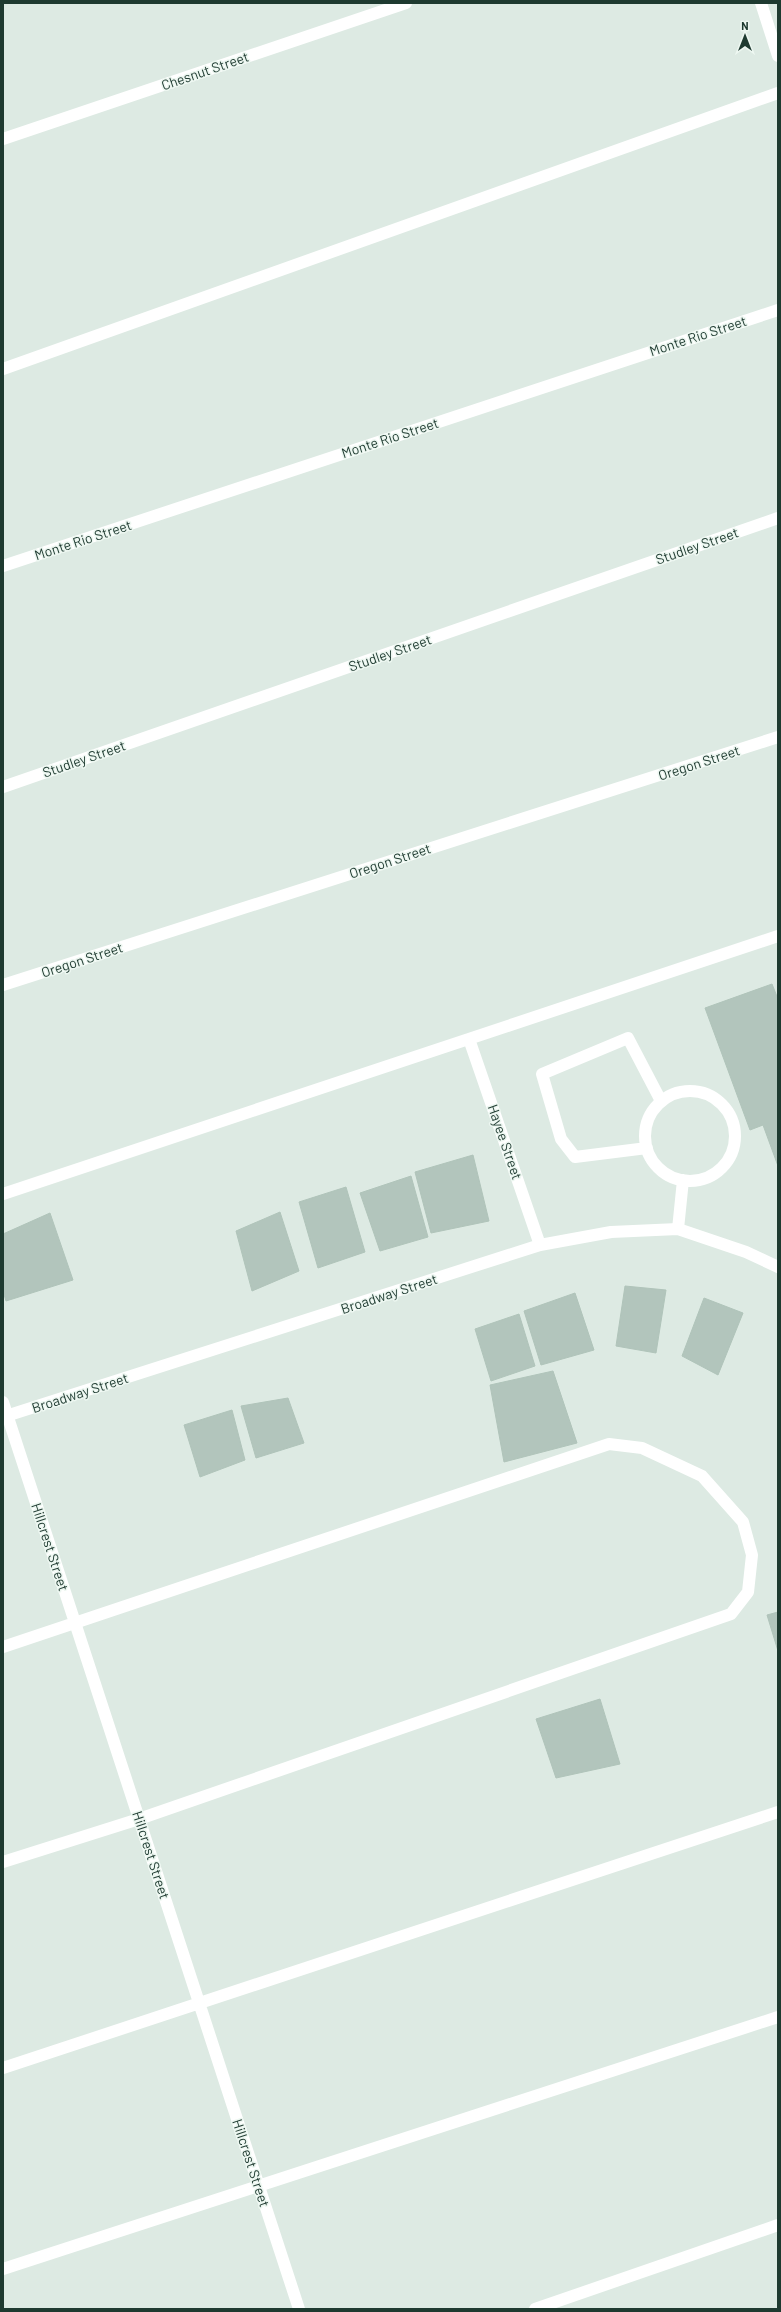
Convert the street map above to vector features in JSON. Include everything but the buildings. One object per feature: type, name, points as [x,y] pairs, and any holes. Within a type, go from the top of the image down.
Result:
[{"type":"street","name":"Chesnut Street","points":[[3,139],[406,3]]},
{"type":"street","points":[[761,3],[778,56]]},
{"type":"street","points":[[3,369],[778,93]]},
{"type":"street","name":"Monte Rio Street","points":[[3,566],[778,310]]},
{"type":"street","name":"Studley Street","points":[[3,787],[778,518]]},
{"type":"street","name":"Oregon Street","points":[[3,985],[778,737]]},
{"type":"street","points":[[3,1194],[778,936]]},
{"type":"street","points":[[647,1148],[575,1157],[561,1139],[542,1074],[628,1038],[661,1101]]},
{"type":"street","name":"Hayee Street","points":[[469,1039],[540,1246]]},
{"type":"street","points":[[689,1091],[704,1093],[717,1099],[727,1110],[734,1124],[735,1139],[732,1153],[724,1166],[712,1175],[698,1180],[683,1180],[671,1177],[660,1169],[652,1160],[644,1135],[652,1111],[661,1101],[674,1093],[689,1091]]},
{"type":"street","points":[[678,1230],[683,1180]]},
{"type":"street","name":"Broadway Street","points":[[5,1416],[540,1246],[611,1232],[678,1230],[746,1252],[778,1267]]},
{"type":"street","name":"Hillcrest Street","points":[[3,1402],[5,1416],[139,1819],[298,2309]]},
{"type":"street","points":[[3,1647],[608,1444],[642,1448],[702,1476],[743,1522],[752,1555],[748,1592],[731,1614],[139,1819],[3,1862]]},
{"type":"street","points":[[3,2068],[778,1812]]},
{"type":"street","points":[[3,2269],[778,2017]]},
{"type":"street","points":[[535,2309],[778,2225]]}]
